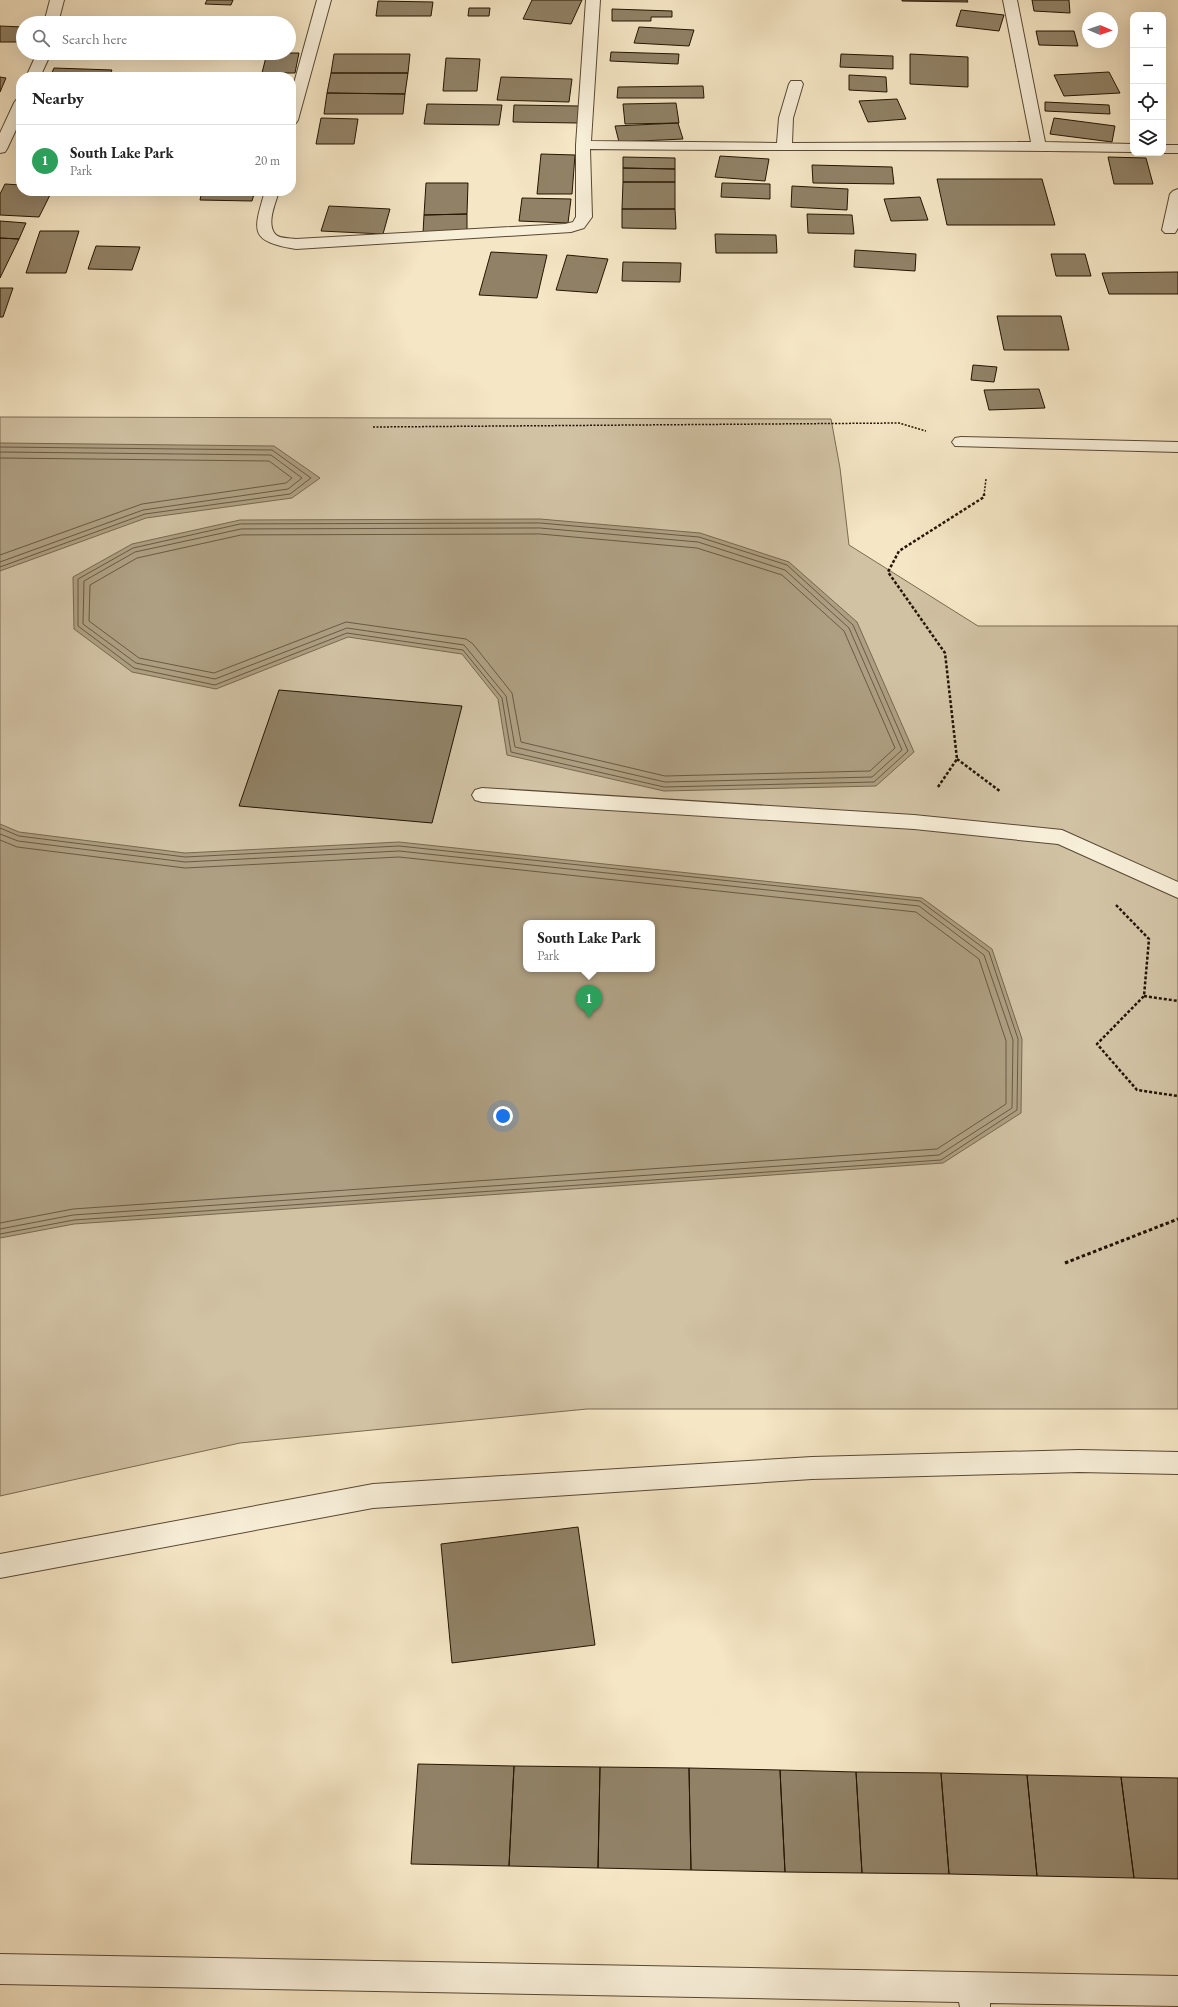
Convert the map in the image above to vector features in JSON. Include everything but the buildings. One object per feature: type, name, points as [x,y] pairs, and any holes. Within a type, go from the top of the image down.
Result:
[{"type":"street","points":[[53,16],[57,0]]},
{"type":"street","points":[[296,102],[324,0]]},
{"type":"street","points":[[271,196],[263,223],[268,236],[277,241],[296,244],[566,229],[579,225],[584,217],[583,145],[593,0]]},
{"type":"street","points":[[1010,0],[1039,146]]},
{"type":"street","points":[[35,72],[41,60]]},
{"type":"street","points":[[784,147],[786,118],[796,84]]},
{"type":"street","points":[[0,149],[16,114]]},
{"type":"street","points":[[583,145],[784,147],[1039,146],[1130,148]]},
{"type":"street","points":[[1166,149],[1178,149]]},
{"type":"street","points":[[1170,230],[1178,194]]},
{"type":"street","points":[[961,442],[1178,447]]},
{"type":"street","points":[[482,795],[914,822],[1062,837],[1178,891]]},
{"type":"street","points":[[0,1566],[372,1496],[812,1468],[1079,1461],[1178,1463]]},
{"type":"street","points":[[0,1969],[974,1997],[1178,1991]]},
{"type":"path","points":[[373,427],[899,423],[961,442]]},
{"type":"path","points":[[914,822],[957,759],[946,653],[888,572],[899,552],[984,497],[986,480],[981,442]]},
{"type":"path","points":[[1113,902],[1149,939],[1144,996],[1097,1044],[1137,1090],[1178,1096]]},
{"type":"path","points":[[1144,996],[1178,1000]]},
{"type":"path","points":[[1065,1263],[1178,1219]]},
{"type":"shaded area","points":[[0,417],[831,419],[840,468],[849,545],[978,626],[1178,626],[1178,1409],[587,1409],[240,1443],[0,1496]]},
{"type":"water","points":[[0,443],[274,446],[320,478],[292,498],[146,518],[0,571]]},
{"type":"water","points":[[540,519],[700,533],[789,562],[857,622],[914,752],[876,786],[664,791],[507,755],[498,699],[462,654],[348,637],[216,689],[132,672],[74,629],[73,577],[132,544],[240,520]]},
{"type":"water","points":[[0,824],[19,832],[185,853],[399,842],[922,898],[992,949],[1022,1039],[1021,1113],[943,1163],[74,1224],[0,1238]]},
{"type":"place","name":"South Lake Park","points":[[589,1018]]}]
